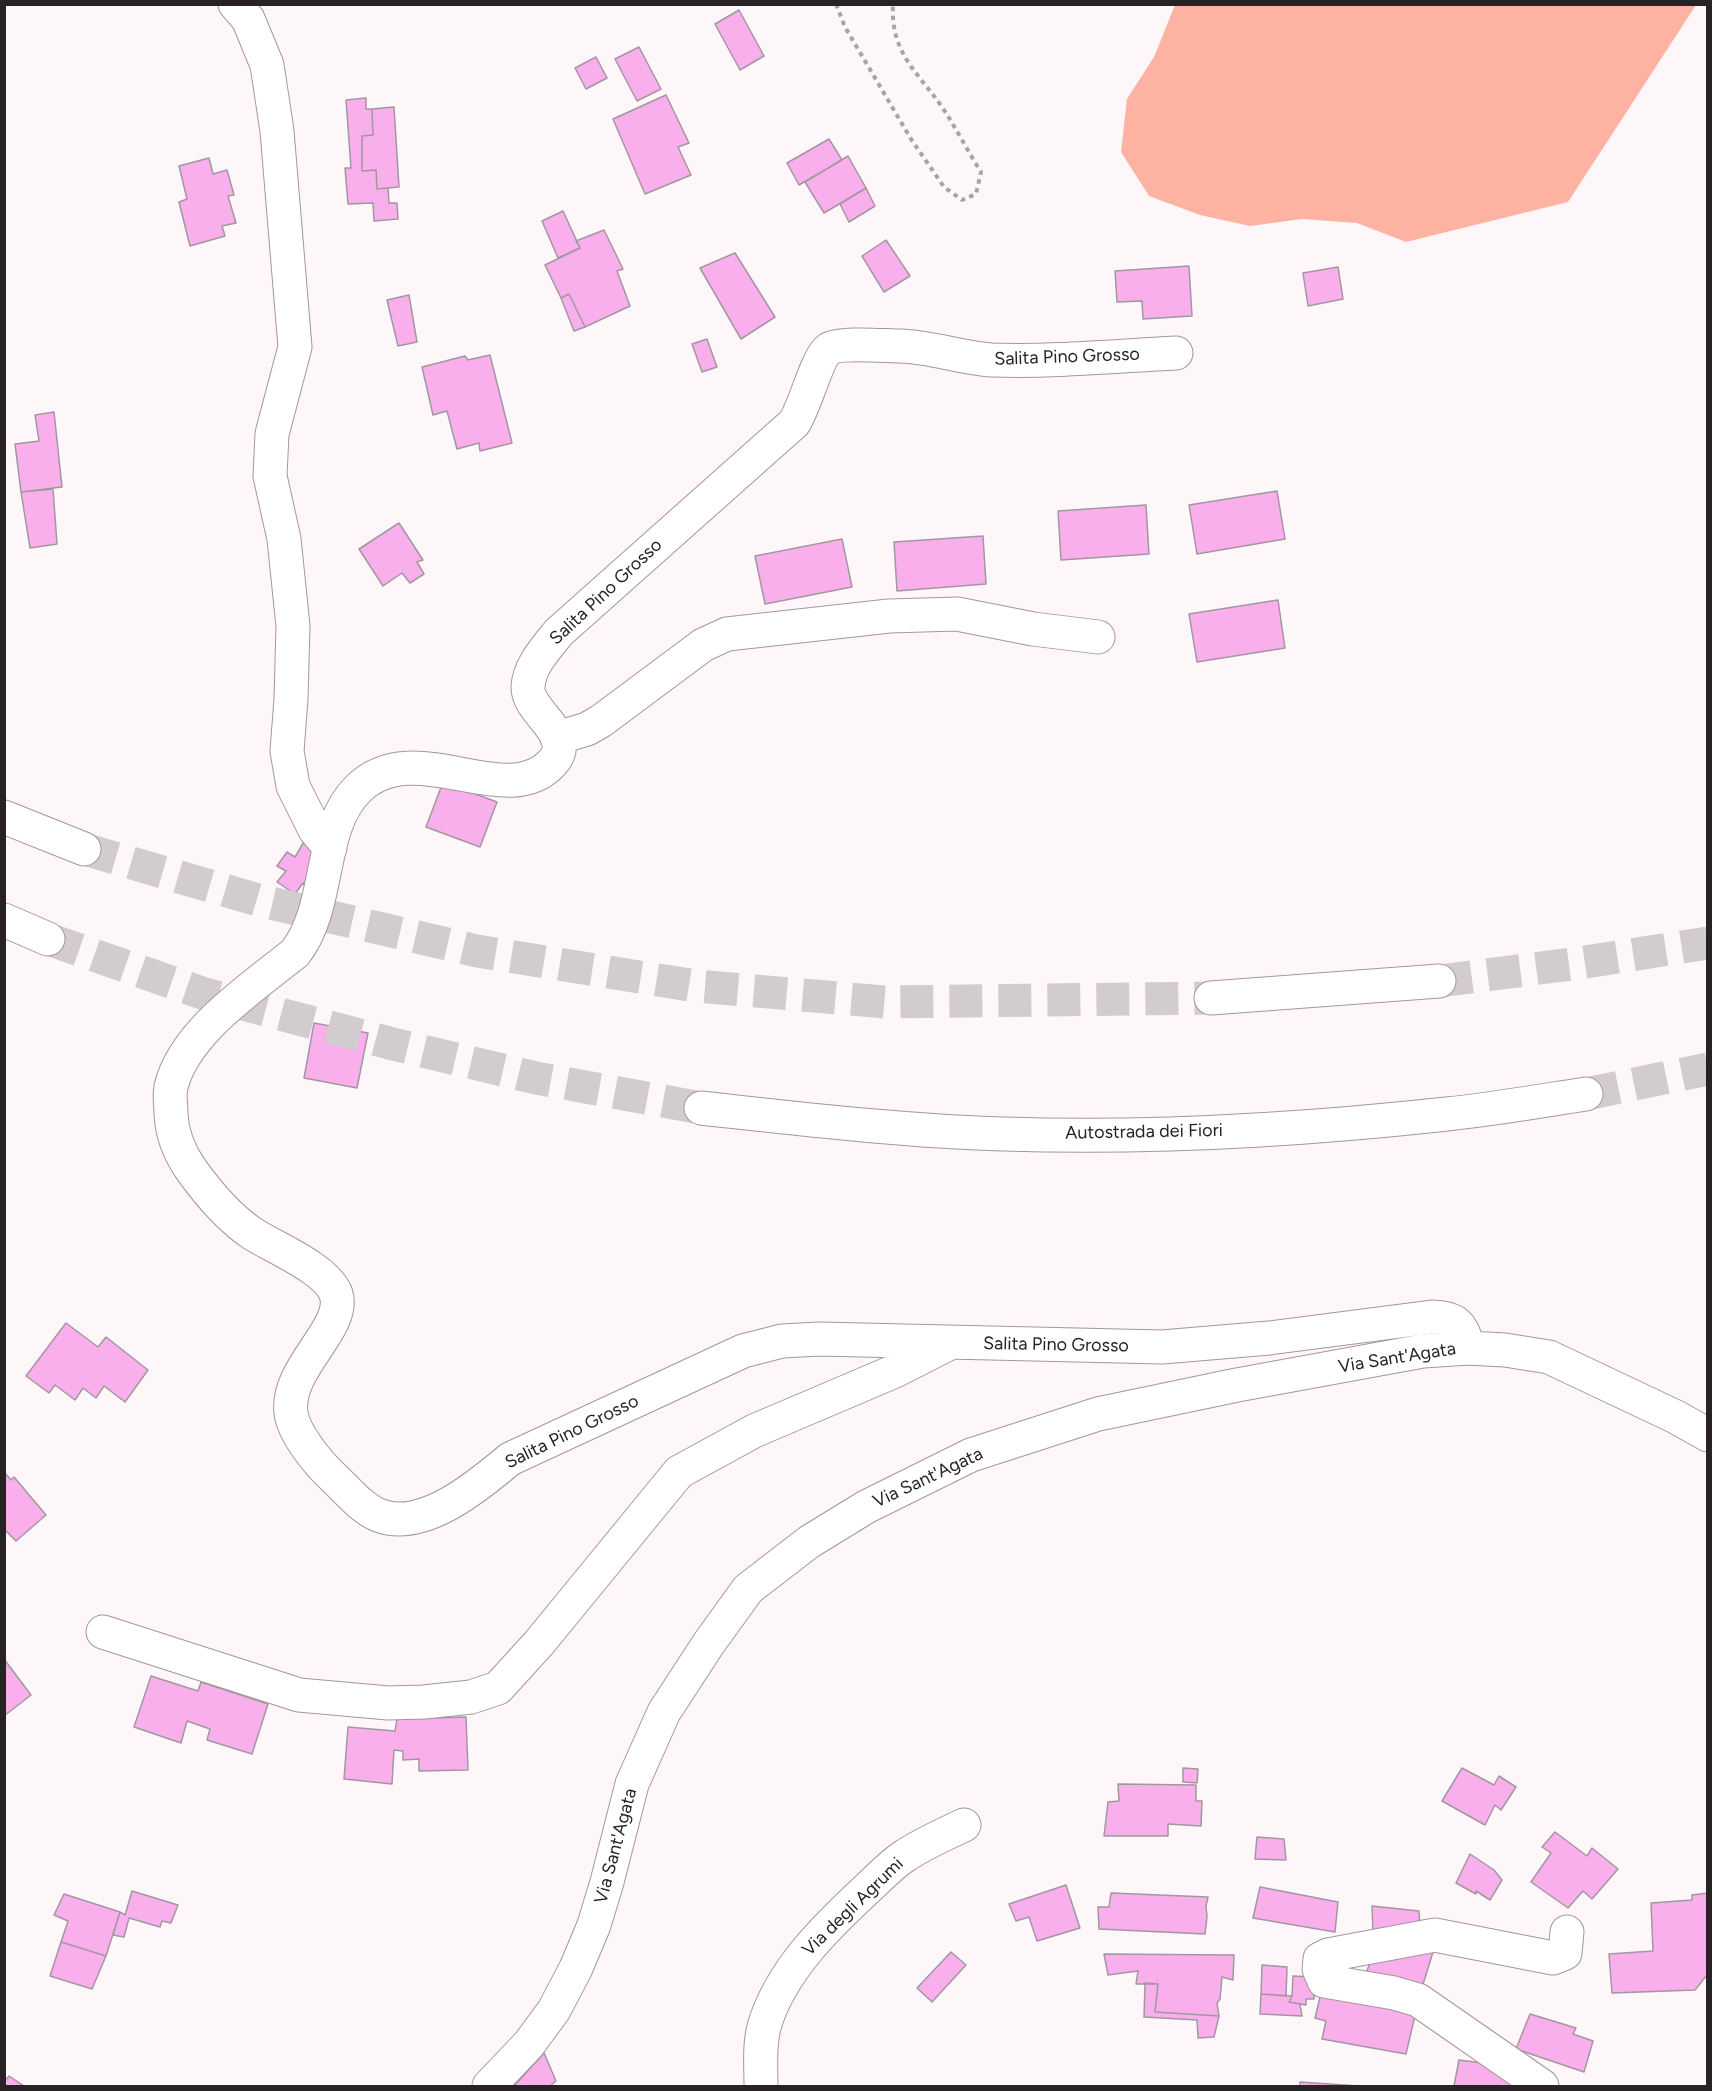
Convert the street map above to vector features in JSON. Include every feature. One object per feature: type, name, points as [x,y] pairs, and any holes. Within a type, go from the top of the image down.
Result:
[{"type":"main road","points":[[235,4],[248,19],[267,65],[277,131],[295,347],[272,434],[270,476],[284,539],[293,626],[291,699],[286,751],[293,786],[315,830],[330,848]]},
{"type":"main road","name":"Salita Pino Grosso","points":[[1176,353],[1016,360],[977,359],[914,346],[845,345],[830,348],[818,365],[803,408],[794,423],[559,632],[541,654],[532,672],[528,688],[531,699],[556,732],[559,747],[554,762],[539,774],[521,780],[499,780],[423,768],[401,768],[376,776],[359,787],[346,802],[336,824],[321,890],[303,942],[295,953],[214,1020],[196,1038],[178,1065],[170,1089],[172,1124],[181,1154],[199,1181],[227,1211],[250,1232],[325,1277],[336,1294],[337,1311],[331,1324],[296,1379],[291,1396],[291,1414],[296,1430],[323,1468],[366,1508],[385,1517],[417,1516],[451,1503],[510,1459],[743,1351],[782,1341],[819,1339],[1162,1347],[1269,1338],[1446,1317],[1457,1322],[1464,1332],[1468,1348]]},
{"type":"main road","points":[[557,738],[587,729],[601,721],[703,645],[727,634],[878,617],[947,614],[1098,637]]},
{"type":"main road","points":[[4,817],[84,849]]},
{"type":"main road","points":[[4,920],[48,939]]},
{"type":"main road","points":[[1211,998],[1439,981]]},
{"type":"main road","name":"Autostrada dei Fiori","points":[[701,1108],[855,1126],[993,1134],[1184,1134],[1320,1126],[1426,1116],[1586,1094]]},
{"type":"main road","points":[[103,1632],[299,1695],[388,1703],[424,1702],[471,1697],[498,1688],[539,1643],[679,1472],[754,1431],[895,1371],[950,1343]]},
{"type":"main road","name":"Via Sant'Agata","points":[[489,2086],[529,2044],[554,2010],[576,1968],[594,1925],[632,1784],[664,1712],[748,1589],[809,1542],[866,1507],[971,1455],[1098,1414],[1237,1385],[1411,1354],[1468,1348],[1505,1350],[1549,1357],[1676,1417],[1707,1436]]},
{"type":"main road","name":"Via degli Agrumi","points":[[761,2086],[760,2042],[765,2024],[773,2005],[799,1960],[842,1913],[901,1858],[964,1826]]},
{"type":"main road","points":[[1542,2086],[1418,2000],[1394,1993],[1324,1981],[1319,1969],[1320,1959],[1328,1955],[1435,1935],[1553,1958],[1565,1953],[1567,1932]]},
{"type":"path","points":[[836,4],[851,37],[911,139],[944,187],[962,200],[976,194],[981,172],[945,111],[904,58],[892,21],[893,4]]},
{"type":"shaded area","points":[[1175,4],[1696,5],[1568,202],[1406,242],[1357,223],[1302,219],[1250,226],[1200,215],[1149,196],[1121,152],[1127,99],[1154,57]]},
{"type":"building","points":[[739,10],[764,56],[740,70],[715,24]]},
{"type":"building","points":[[639,47],[661,89],[637,101],[615,59]]},
{"type":"building","points":[[596,57],[607,78],[586,89],[575,68]]},
{"type":"building","points":[[666,95],[689,143],[678,147],[691,175],[645,194],[613,119]]},
{"type":"building","points":[[366,98],[366,109],[372,109],[373,135],[362,136],[362,171],[376,170],[377,189],[388,188],[389,203],[397,203],[398,219],[374,221],[373,203],[348,204],[345,168],[351,168],[346,100]]},
{"type":"building","points":[[394,107],[399,187],[377,189],[376,170],[362,171],[362,136],[373,135],[372,109]]},
{"type":"building","points":[[829,139],[842,160],[799,185],[787,163]]},
{"type":"building","points":[[848,156],[866,188],[824,213],[805,182]]},
{"type":"building","points":[[209,158],[213,174],[227,170],[234,195],[228,196],[236,223],[222,226],[225,236],[190,246],[179,202],[187,199],[179,166]]},
{"type":"building","points":[[866,188],[875,206],[849,222],[840,204]]},
{"type":"building","points":[[563,211],[580,248],[558,258],[542,221]]},
{"type":"building","points":[[604,230],[623,269],[617,271],[630,306],[585,327],[569,294],[561,298],[545,265],[580,248],[576,241]]},
{"type":"building","points":[[886,240],[910,276],[884,292],[862,256]]},
{"type":"building","points":[[735,253],[775,317],[741,339],[700,268]]},
{"type":"building","points":[[1189,266],[1192,316],[1143,319],[1142,301],[1117,302],[1115,271]]},
{"type":"building","points":[[1338,267],[1343,299],[1308,306],[1303,273]]},
{"type":"building","points":[[569,294],[585,327],[574,331],[561,298]]},
{"type":"building","points":[[409,295],[417,342],[398,346],[387,300]]},
{"type":"building","points":[[707,339],[717,367],[702,372],[692,344]]},
{"type":"building","points":[[490,355],[512,443],[480,451],[479,443],[457,449],[447,411],[433,415],[422,367],[465,356],[468,360]]},
{"type":"building","points":[[54,412],[62,487],[21,492],[15,444],[39,441],[35,415]]},
{"type":"building","points":[[53,489],[57,544],[30,548],[21,492]]},
{"type":"building","points":[[1277,491],[1285,539],[1197,554],[1189,505]]},
{"type":"building","points":[[1146,505],[1149,554],[1061,560],[1058,511]]},
{"type":"building","points":[[399,523],[423,560],[417,562],[424,574],[410,583],[402,573],[383,586],[359,549]]},
{"type":"building","points":[[983,536],[986,584],[897,591],[894,542]]},
{"type":"building","points":[[842,539],[852,587],[765,604],[755,556]]},
{"type":"building","points":[[1278,600],[1285,648],[1197,662],[1189,614]]},
{"type":"building","points":[[443,782],[497,802],[480,847],[426,827]]},
{"type":"building","points":[[305,840],[324,861],[305,886],[303,883],[295,894],[277,882],[286,871],[277,866],[287,852],[295,857]]},
{"type":"building","points":[[314,1023],[368,1033],[357,1088],[304,1078]]},
{"type":"building","points":[[66,1323],[98,1347],[106,1337],[148,1370],[125,1402],[104,1386],[96,1398],[83,1388],[75,1400],[55,1385],[49,1393],[26,1376]]},
{"type":"building","points":[[4,1472],[11,1480],[14,1477],[46,1515],[16,1541],[4,1529]]},
{"type":"building","points":[[4,1659],[31,1695],[4,1716]]},
{"type":"building","points":[[151,1676],[198,1691],[201,1682],[268,1704],[252,1754],[207,1740],[210,1729],[187,1721],[181,1743],[134,1727]]},
{"type":"building","points":[[466,1717],[468,1770],[419,1771],[419,1759],[403,1760],[403,1751],[394,1750],[392,1784],[344,1779],[348,1727],[395,1731],[397,1719]]},
{"type":"building","points":[[1183,1768],[1198,1769],[1197,1783],[1183,1782]]},
{"type":"building","points":[[1462,1768],[1494,1785],[1499,1776],[1516,1787],[1501,1810],[1495,1805],[1485,1825],[1442,1801]]},
{"type":"building","points":[[1118,1784],[1196,1785],[1196,1801],[1202,1801],[1201,1826],[1168,1824],[1168,1836],[1104,1836],[1108,1802],[1119,1801]]},
{"type":"building","points":[[1555,1832],[1587,1856],[1592,1848],[1618,1869],[1592,1899],[1583,1891],[1568,1908],[1531,1882],[1551,1853],[1542,1847]]},
{"type":"building","points":[[1257,1837],[1284,1839],[1286,1860],[1255,1859]]},
{"type":"building","points":[[1470,1854],[1494,1870],[1502,1880],[1490,1900],[1456,1883]]},
{"type":"building","points":[[1066,1885],[1080,1928],[1037,1941],[1029,1917],[1016,1921],[1009,1904]]},
{"type":"building","points":[[1260,1887],[1338,1902],[1335,1932],[1253,1918]]},
{"type":"building","points":[[132,1891],[178,1905],[171,1923],[162,1921],[160,1927],[129,1918],[124,1937],[113,1935],[120,1912],[125,1915]]},
{"type":"building","points":[[1111,1893],[1208,1897],[1205,1934],[1099,1929],[1098,1907],[1109,1907]]},
{"type":"building","points":[[1708,1893],[1707,1975],[1695,1990],[1612,1993],[1609,1954],[1653,1951],[1651,1903],[1692,1900],[1692,1895]]},
{"type":"building","points":[[64,1894],[120,1912],[106,1956],[61,1942],[68,1921],[54,1915]]},
{"type":"building","points":[[1372,1906],[1419,1911],[1420,1928],[1373,1933]]},
{"type":"building","points":[[61,1942],[106,1956],[92,1989],[50,1976]]},
{"type":"building","points":[[1375,1949],[1433,1952],[1421,1991],[1365,1976]]},
{"type":"building","points":[[951,1952],[966,1965],[932,2002],[917,1988]]},
{"type":"building","points":[[1104,1954],[1234,1955],[1233,1980],[1222,1977],[1220,1999],[1217,2003],[1219,2016],[1155,2012],[1158,1984],[1136,1984],[1138,1971],[1108,1975]]},
{"type":"building","points":[[1262,1965],[1287,1967],[1286,1996],[1261,1994]]},
{"type":"building","points":[[1293,1976],[1315,1977],[1314,1999],[1306,1999],[1306,2005],[1289,2002],[1292,1996]]},
{"type":"building","points":[[1145,1983],[1158,1984],[1155,2012],[1219,2016],[1214,2037],[1198,2038],[1197,2020],[1144,2017]]},
{"type":"building","points":[[1322,1989],[1417,2007],[1406,2054],[1322,2039],[1326,2021],[1315,2018]]},
{"type":"building","points":[[1261,1994],[1292,1996],[1289,2002],[1300,2004],[1302,2016],[1260,2014]]},
{"type":"building","points":[[1530,2014],[1576,2028],[1573,2034],[1593,2041],[1584,2072],[1516,2049]]},
{"type":"building","points":[[544,2053],[556,2081],[550,2086],[514,2086]]},
{"type":"building","points":[[1459,2060],[1498,2065],[1517,2086],[1454,2086]]},
{"type":"building","points":[[9,2076],[24,2086],[4,2086]]},
{"type":"building","points":[[1300,2082],[1359,2086],[1300,2086]]},
{"type":"tunnel","points":[[84,849],[258,900],[477,951],[696,986],[885,1002],[1211,998]]},
{"type":"tunnel","points":[[48,939],[205,994],[393,1044],[536,1078],[701,1108]]},
{"type":"tunnel","points":[[1439,981],[1708,943]]},
{"type":"tunnel","points":[[1586,1094],[1708,1069]]}]
